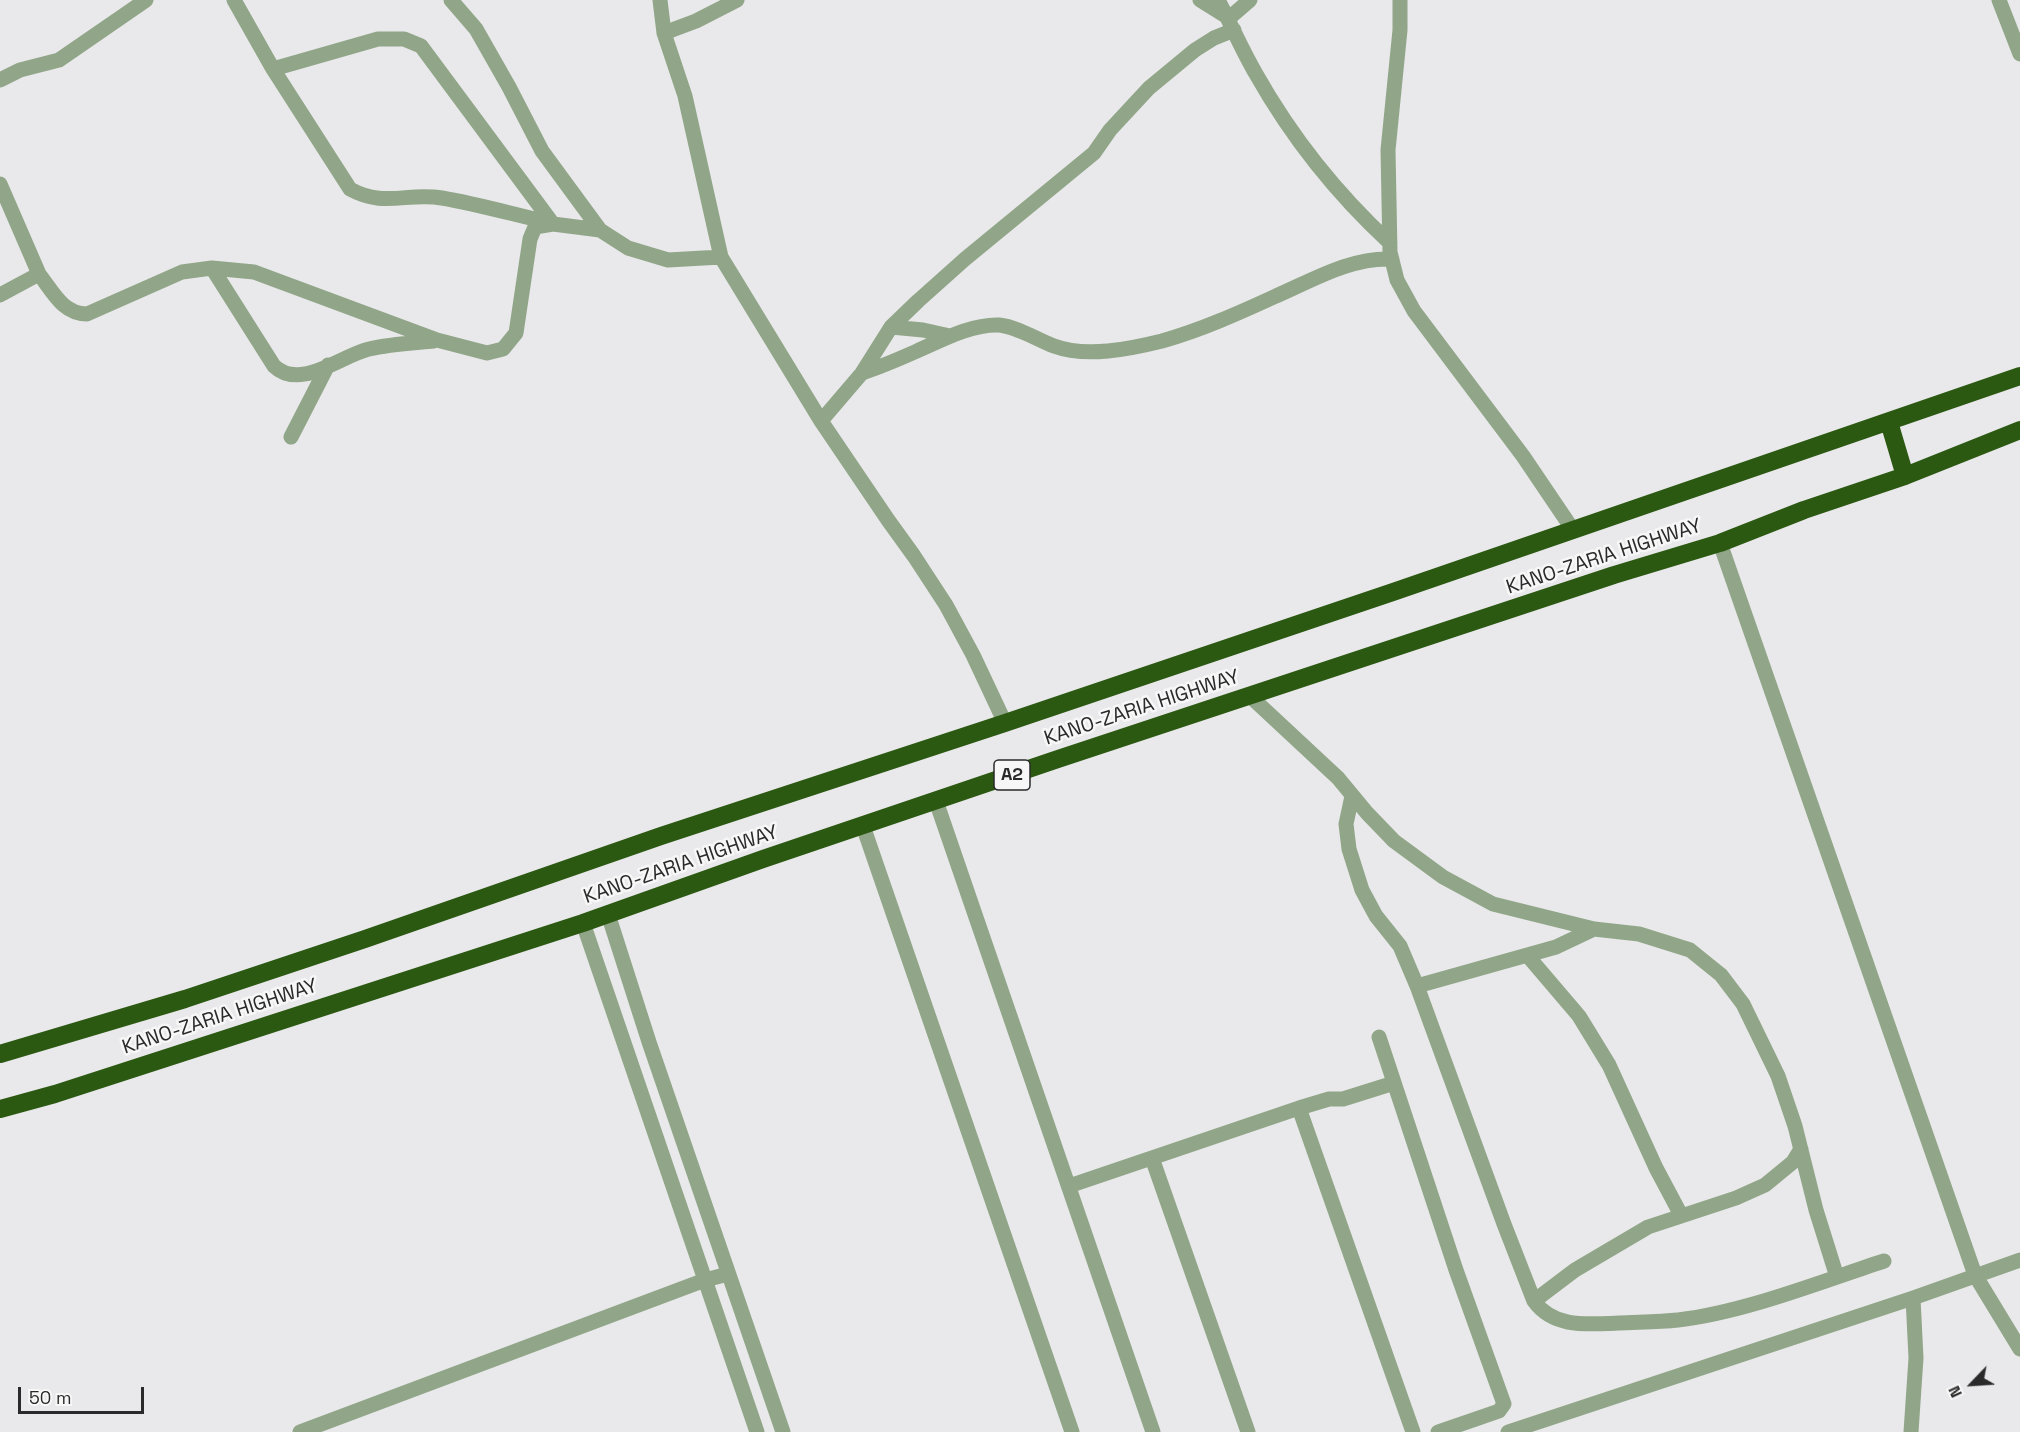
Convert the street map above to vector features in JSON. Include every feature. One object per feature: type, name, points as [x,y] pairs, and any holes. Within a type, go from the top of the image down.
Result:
[{"type":"highway","name":"KANO-ZARIA HIGHWAY","points":[[0,1054],[185,999],[661,836],[1005,723],[2020,376]]},
{"type":"highway","points":[[1889,422],[1905,476]]},
{"type":"highway","name":"KANO-ZARIA HIGHWAY","points":[[0,1109],[55,1094],[583,923],[1058,759],[1614,575],[1720,543],[1804,510],[1905,476],[2020,430]]},
{"type":"street","points":[[0,80],[20,70],[59,60],[146,0]]},
{"type":"street","points":[[234,0],[273,69],[350,189],[364,197],[378,200],[422,196],[441,198],[553,224],[600,230]]},
{"type":"street","points":[[451,0],[476,28],[542,151],[600,230],[628,248],[668,260],[721,257]]},
{"type":"street","points":[[660,0],[664,33],[685,96],[721,257],[821,421],[946,605],[1005,723]]},
{"type":"street","points":[[664,33],[696,21],[737,0]]},
{"type":"street","points":[[1200,0],[1210,5],[1231,25]]},
{"type":"street","points":[[1218,0],[1258,77],[1301,141],[1354,208],[1390,243]]},
{"type":"street","points":[[821,421],[862,373],[891,327],[965,259],[1094,153],[1110,130],[1149,88],[1195,50],[1231,25],[1250,0]]},
{"type":"street","points":[[1400,0],[1400,30],[1388,150],[1390,243],[1397,280],[1414,311],[1523,456],[1573,530]]},
{"type":"street","points":[[1999,0],[2020,54]]},
{"type":"street","points":[[273,69],[378,39],[404,39],[421,45],[553,224]]},
{"type":"street","points":[[0,184],[39,274],[66,309],[76,314],[87,314],[182,272],[212,268],[254,272],[437,340],[487,353],[503,349],[516,333],[530,239],[535,227],[553,224]]},
{"type":"street","points":[[862,373],[950,336],[981,327],[999,325],[1017,329],[1057,348],[1099,352],[1137,346],[1219,321],[1322,275],[1368,259],[1392,259]]},
{"type":"street","points":[[212,268],[280,372],[295,375],[307,374],[368,349],[437,340]]},
{"type":"street","points":[[0,295],[39,274]]},
{"type":"street","points":[[891,327],[923,330],[950,336]]},
{"type":"street","points":[[291,437],[328,365]]},
{"type":"street","points":[[1720,543],[1975,1275],[2020,1349]]},
{"type":"street","points":[[1251,697],[1330,771],[1394,841],[1443,876],[1493,904],[1594,929],[1639,934],[1690,950],[1721,975],[1743,1004],[1778,1076],[1837,1277]]},
{"type":"street","points":[[1352,796],[1346,824],[1349,849],[1362,890],[1376,916],[1400,946],[1534,1301],[1544,1312],[1569,1323],[1678,1320],[1741,1307],[1884,1261]]},
{"type":"street","points":[[936,801],[1153,1432]]},
{"type":"street","points":[[863,826],[1072,1432]]},
{"type":"street","points":[[608,914],[783,1432]]},
{"type":"street","points":[[583,923],[757,1432]]},
{"type":"street","points":[[1417,986],[1556,947],[1594,929]]},
{"type":"street","points":[[1527,955],[1579,1016],[1609,1065],[1656,1168],[1681,1215]]},
{"type":"street","points":[[1379,1037],[1456,1270],[1504,1404],[1499,1411],[1438,1432]]},
{"type":"street","points":[[1069,1186],[1299,1108],[1329,1100],[1343,1099],[1394,1083]]},
{"type":"street","points":[[1299,1108],[1413,1432]]},
{"type":"street","points":[[1534,1301],[1575,1270],[1648,1227],[1736,1198],[1765,1185],[1793,1162],[1801,1149]]},
{"type":"street","points":[[1152,1158],[1248,1432]]},
{"type":"street","points":[[1508,1432],[1913,1298],[2020,1260]]},
{"type":"street","points":[[300,1432],[705,1280],[728,1274]]},
{"type":"street","points":[[1911,1432],[1916,1358],[1913,1298]]}]
